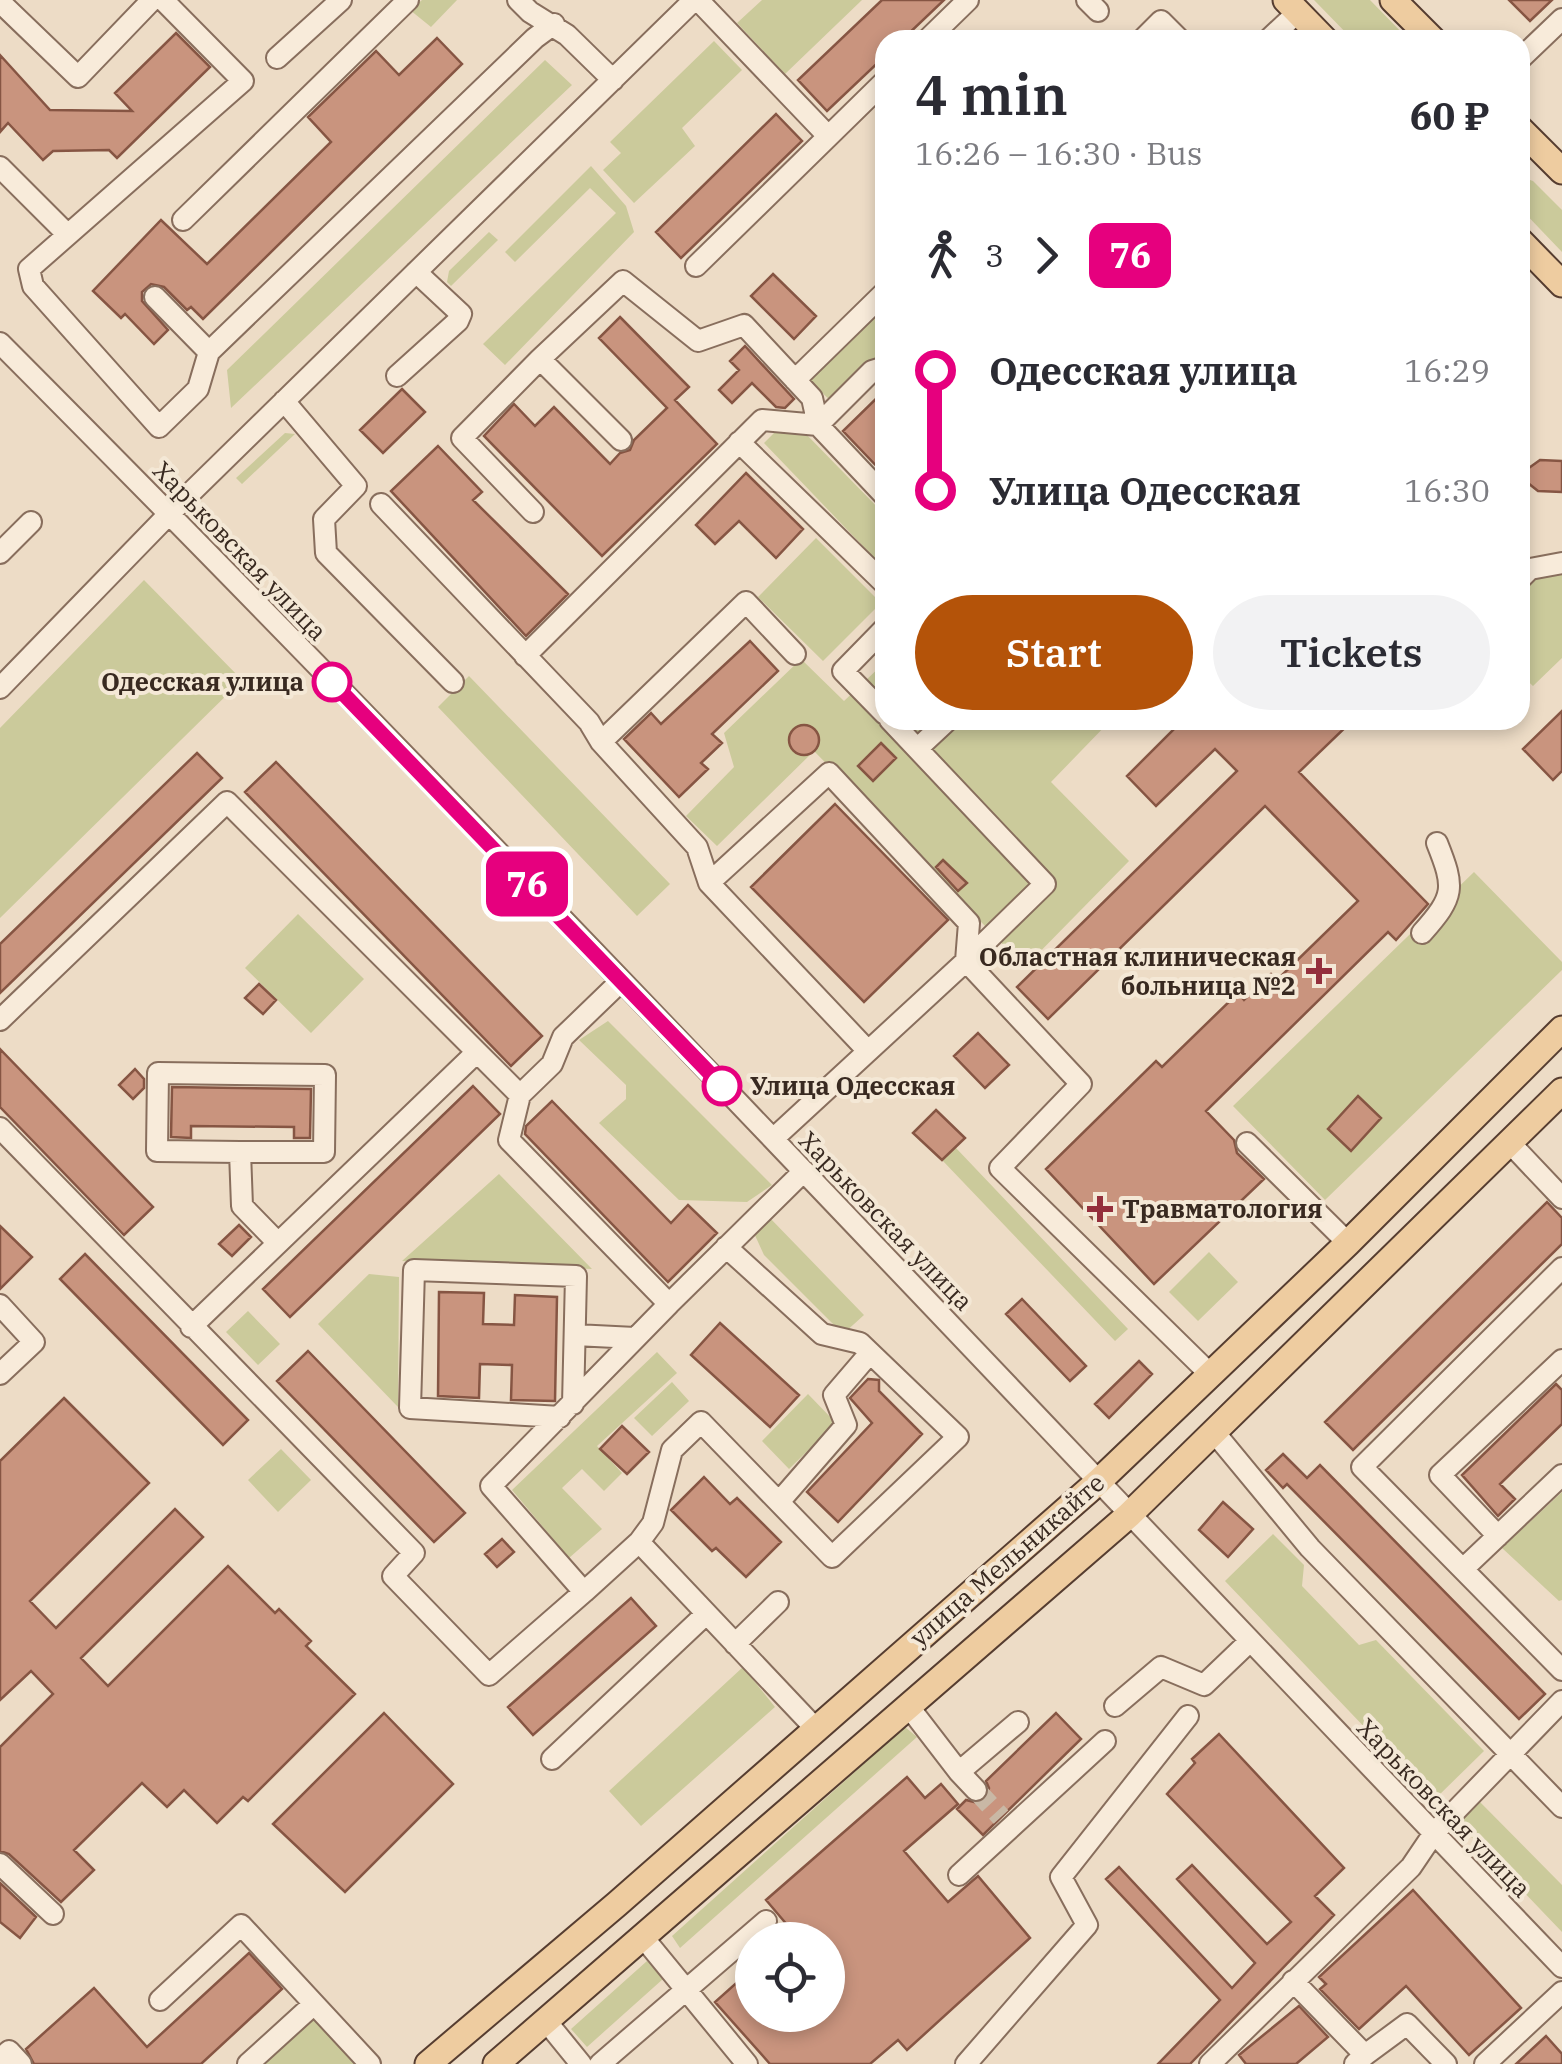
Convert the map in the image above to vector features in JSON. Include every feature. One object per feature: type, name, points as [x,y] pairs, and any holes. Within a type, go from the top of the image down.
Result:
[{"type":"main road","points":[[1393,0],[1422,30]]},
{"type":"main road","points":[[1292,6],[1315,30]]},
{"type":"main road","points":[[1530,145],[1562,171]]},
{"type":"main road","points":[[1530,251],[1562,284]]},
{"type":"main road","name":"улица Мельникайте","points":[[428,2064],[617,1904],[1098,1482],[1348,1243],[1562,1029]]},
{"type":"main road","name":"улица Мельникайте","points":[[496,2064],[1129,1515],[1562,1091]]},
{"type":"main road","points":[[1289,1298],[1319,1330]]},
{"type":"street","points":[[0,2],[78,77],[152,0]]},
{"type":"street","points":[[162,0],[243,81],[29,268],[33,286],[159,427],[198,390],[209,352],[554,24]]},
{"type":"street","points":[[276,58],[341,0]]},
{"type":"street","points":[[183,220],[408,0]]},
{"type":"street","points":[[518,0],[530,12],[554,24],[613,80]]},
{"type":"street","points":[[551,0],[554,24]]},
{"type":"street","points":[[0,688],[170,513],[696,0],[828,136]]},
{"type":"street","points":[[937,30],[968,0]]},
{"type":"street","points":[[1275,30],[1292,6]]},
{"type":"street","points":[[1530,49],[1562,19]]},
{"type":"street","points":[[696,266],[875,91]]},
{"type":"street","points":[[0,167],[67,234]]},
{"type":"street","points":[[397,376],[461,314],[416,272]]},
{"type":"street","points":[[532,512],[462,438],[623,280],[698,341],[744,325],[812,398],[818,426],[875,486]]},
{"type":"street","points":[[156,297],[209,352]]},
{"type":"street","points":[[795,380],[875,302]]},
{"type":"street","name":"Харьковская улица","points":[[0,343],[170,513],[804,1171],[1562,1968]]},
{"type":"street","points":[[540,359],[622,440]]},
{"type":"street","points":[[818,426],[875,370]]},
{"type":"street","points":[[284,401],[356,486],[324,520],[326,553],[453,682]]},
{"type":"street","points":[[525,656],[762,420],[818,426]]},
{"type":"street","points":[[740,442],[875,574]]},
{"type":"street","points":[[381,504],[589,722],[601,742],[697,847],[710,883],[868,1051]]},
{"type":"street","points":[[0,553],[31,522]]},
{"type":"street","points":[[1530,569],[1562,563]]},
{"type":"street","points":[[601,742],[746,602],[795,654]]},
{"type":"street","points":[[875,638],[843,671],[875,704]]},
{"type":"street","points":[[772,1138],[1045,884],[900,730]]},
{"type":"street","points":[[918,748],[937,730]]},
{"type":"street","points":[[710,883],[829,773],[970,922],[966,961],[1081,1084],[1000,1168],[1210,1374]]},
{"type":"street","points":[[0,1020],[228,802],[520,1095]]},
{"type":"street","points":[[1422,932],[1442,910],[1452,880],[1437,843]]},
{"type":"street","points":[[620,982],[564,1037],[552,1064],[520,1095],[509,1140],[669,1304]]},
{"type":"street","points":[[191,1328],[477,1052]]},
{"type":"street","points":[[158,1073],[326,1075],[324,1152],[240,1152],[157,1151],[158,1073]]},
{"type":"street","points":[[0,1128],[414,1553],[393,1576],[489,1675],[638,1542],[653,1523],[672,1450],[701,1422],[832,1557],[958,1436],[860,1343],[822,1334],[726,1248]]},
{"type":"street","points":[[1508,1142],[1562,1198]]},
{"type":"street","points":[[1247,1143],[1348,1243]]},
{"type":"street","points":[[240,1152],[242,1206],[278,1243]]},
{"type":"street","points":[[584,1592],[491,1486],[804,1171]]},
{"type":"street","points":[[1562,1268],[1362,1467],[1562,1670]]},
{"type":"street","points":[[414,1270],[576,1276],[575,1335],[566,1410],[410,1408],[414,1270]]},
{"type":"street","points":[[0,1305],[34,1342],[0,1374]]},
{"type":"street","points":[[575,1335],[635,1338]]},
{"type":"street","points":[[779,1502],[846,1426],[834,1396],[870,1353]]},
{"type":"street","points":[[1498,1536],[1440,1475],[1562,1360]]},
{"type":"street","points":[[1214,1432],[1310,1548],[1562,1807]]},
{"type":"street","points":[[1464,1568],[1562,1475]]},
{"type":"street","points":[[638,1542],[815,1728]]},
{"type":"street","points":[[735,1644],[778,1602]]},
{"type":"street","points":[[552,1759],[706,1614]]},
{"type":"street","points":[[1115,1706],[1161,1667],[1204,1685],[1250,1641]]},
{"type":"street","points":[[1210,2064],[1412,1867],[1434,1834],[1562,1701]]},
{"type":"street","points":[[909,1707],[976,1790]]},
{"type":"street","points":[[966,2064],[1087,1926],[1062,1877],[1188,1716]]},
{"type":"street","points":[[959,1772],[1018,1722]]},
{"type":"street","points":[[959,1876],[1006,1823],[1105,1741]]},
{"type":"street","points":[[0,1864],[53,1914]]},
{"type":"street","points":[[160,2000],[240,1925],[370,2064]]},
{"type":"street","points":[[642,1936],[747,2064]]},
{"type":"street","points":[[600,2064],[735,1947]]},
{"type":"street","points":[[1293,1981],[1360,2060],[1408,2024],[1446,2064]]},
{"type":"street","points":[[1484,2064],[1562,1992]]},
{"type":"street","points":[[248,2064],[314,2004]]},
{"type":"street","points":[[546,2020],[582,2064]]},
{"type":"street","points":[[0,2060],[9,2051],[21,2064]]},
{"type":"green space","points":[[422,0],[457,0],[431,27],[410,10]]},
{"type":"green space","points":[[762,0],[862,0],[785,74],[737,23]]},
{"type":"green space","points":[[1314,0],[1370,0],[1399,30],[1343,30]]},
{"type":"green space","points":[[714,41],[742,70],[682,128],[695,146],[634,203],[603,170],[621,153],[610,142]]},
{"type":"green space","points":[[545,60],[572,85],[231,408],[227,370]]},
{"type":"green space","points":[[591,166],[626,206],[634,232],[505,365],[483,344],[616,213],[590,188],[515,262],[505,252]]},
{"type":"green space","points":[[1530,180],[1562,210],[1562,252],[1530,218]]},
{"type":"green space","points":[[489,232],[498,240],[451,286],[447,282],[449,271]]},
{"type":"green space","points":[[875,307],[875,367],[831,401],[804,376]]},
{"type":"green space","points":[[778,429],[806,434],[875,505],[875,559],[764,443]]},
{"type":"green space","points":[[285,433],[295,434],[242,484],[236,478]]},
{"type":"green space","points":[[816,538],[875,597],[875,609],[823,661],[758,597]]},
{"type":"green space","points":[[1562,575],[1562,658],[1533,686],[1530,683],[1530,577]]},
{"type":"green space","points":[[144,580],[242,680],[0,918],[0,728]]},
{"type":"green space","points":[[801,659],[844,701],[875,672],[875,730],[1101,730],[1051,782],[1129,861],[1025,967],[814,751],[717,846],[686,816],[734,767],[724,733]]},
{"type":"green space","points":[[469,676],[670,884],[637,916],[438,707]]},
{"type":"green space","points":[[1474,872],[1562,962],[1562,970],[1325,1200],[1233,1106]]},
{"type":"green space","points":[[298,914],[364,979],[311,1033],[245,968]]},
{"type":"green space","points":[[608,1021],[772,1185],[747,1202],[679,1200],[599,1123],[626,1099],[626,1085],[579,1040]]},
{"type":"green space","points":[[956,1148],[1128,1329],[1115,1341],[942,1160]]},
{"type":"green space","points":[[499,1174],[592,1269],[402,1261]]},
{"type":"green space","points":[[768,1216],[864,1315],[843,1334],[764,1255],[753,1231]]},
{"type":"green space","points":[[1209,1252],[1238,1282],[1198,1321],[1169,1292]]},
{"type":"green space","points":[[369,1274],[399,1277],[398,1407],[318,1324]]},
{"type":"green space","points":[[248,1311],[280,1344],[258,1365],[226,1332]]},
{"type":"green space","points":[[657,1352],[677,1373],[597,1446],[622,1473],[604,1491],[582,1469],[562,1488],[602,1529],[569,1558],[512,1490]]},
{"type":"green space","points":[[672,1382],[689,1401],[652,1436],[634,1418]]},
{"type":"green space","points":[[808,1394],[836,1423],[789,1469],[762,1441]]},
{"type":"green space","points":[[281,1449],[311,1480],[278,1512],[248,1480]]},
{"type":"green space","points":[[1562,1492],[1562,1600],[1559,1601],[1502,1548]]},
{"type":"green space","points":[[1273,1534],[1304,1565],[1302,1586],[1359,1645],[1376,1640],[1484,1751],[1434,1800],[1225,1581]]},
{"type":"green space","points":[[743,1667],[775,1707],[641,1826],[609,1791]]},
{"type":"green space","points":[[905,1727],[917,1737],[680,1948],[672,1936]]},
{"type":"green space","points":[[1479,1801],[1562,1885],[1562,1932],[1456,1821]]},
{"type":"green space","points":[[647,1961],[663,1979],[587,2047],[571,2029]]},
{"type":"green space","points":[[314,2004],[370,2064],[248,2064]]},
{"type":"building","points":[[882,0],[944,0],[912,30],[875,30],[875,65],[827,111],[798,80]]},
{"type":"building","points":[[1509,0],[1552,0],[1530,21]]},
{"type":"building","points":[[176,33],[210,67],[117,158],[109,150],[53,151],[43,160],[8,123],[0,132],[0,55],[50,110],[132,111],[115,93]]},
{"type":"building","points":[[437,38],[462,64],[203,319],[191,307],[187,310],[164,287],[151,284],[142,292],[142,301],[168,330],[154,344],[125,314],[121,318],[93,291],[161,220],[207,264],[331,142],[308,117],[376,51],[399,75]]},
{"type":"building","points":[[776,114],[802,141],[681,258],[656,232]]},
{"type":"building","points":[[773,274],[816,316],[794,339],[751,296]]},
{"type":"building","points":[[620,317],[689,387],[675,400],[717,444],[602,556],[484,436],[514,404],[535,426],[554,407],[610,464],[620,453],[630,450],[634,440],[667,408],[599,338]]},
{"type":"building","points":[[745,346],[794,399],[785,408],[776,407],[752,383],[732,403],[719,390],[739,370],[730,361]]},
{"type":"building","points":[[402,389],[425,412],[383,453],[360,430]]},
{"type":"building","points":[[875,400],[875,465],[843,431]]},
{"type":"building","points":[[438,446],[482,492],[473,500],[568,594],[526,636],[391,491]]},
{"type":"building","points":[[1540,460],[1562,461],[1562,492],[1538,491],[1530,485],[1530,467]]},
{"type":"building","points":[[746,473],[803,529],[776,558],[739,521],[715,544],[696,525]]},
{"type":"building","points":[[750,641],[778,671],[712,734],[722,743],[701,763],[708,769],[679,797],[624,739],[651,713],[661,724]]},
{"type":"building","points":[[1562,711],[1562,771],[1553,780],[1523,749]]},
{"type":"building","points":[[804,725],[814,730],[819,740],[814,750],[804,755],[794,750],[789,740],[794,730]]},
{"type":"building","points":[[1173,730],[1343,730],[1299,772],[1428,904],[1396,940],[1388,932],[1206,1111],[1234,1140],[1237,1153],[1264,1179],[1154,1284],[1046,1169],[1156,1061],[1162,1067],[1238,993],[1244,1000],[1271,974],[1277,980],[1358,901],[1265,806],[1048,1019],[1017,987],[1237,771],[1215,749],[1156,806],[1127,776]]},
{"type":"building","points":[[881,743],[896,758],[873,781],[858,766]]},
{"type":"building","points":[[197,753],[222,778],[0,993],[0,944]]},
{"type":"building","points":[[276,762],[542,1036],[511,1066],[245,792]]},
{"type":"building","points":[[835,804],[948,920],[864,1002],[751,887]]},
{"type":"building","points":[[943,860],[967,883],[958,891],[936,867]]},
{"type":"building","points":[[259,984],[276,1000],[263,1014],[245,998]]},
{"type":"building","points":[[978,1033],[1009,1065],[985,1088],[954,1056]]},
{"type":"building","points":[[0,1049],[153,1207],[124,1235],[0,1107]]},
{"type":"building","points":[[135,1069],[144,1079],[144,1088],[133,1099],[119,1085]]},
{"type":"building","points":[[473,1086],[500,1114],[290,1317],[263,1289]]},
{"type":"building","points":[[172,1087],[311,1089],[310,1138],[294,1138],[294,1127],[191,1126],[191,1138],[171,1137]]},
{"type":"building","points":[[1358,1096],[1381,1118],[1351,1151],[1328,1129]]},
{"type":"building","points":[[552,1101],[671,1223],[688,1205],[717,1233],[668,1282],[525,1134],[526,1126]]},
{"type":"building","points":[[936,1110],[965,1138],[942,1160],[913,1133]]},
{"type":"building","points":[[1547,1202],[1562,1218],[1562,1244],[1353,1450],[1325,1422]]},
{"type":"building","points":[[239,1225],[251,1237],[232,1256],[219,1244]]},
{"type":"building","points":[[0,1226],[32,1257],[0,1289]]},
{"type":"building","points":[[85,1254],[248,1420],[223,1445],[60,1279]]},
{"type":"building","points":[[439,1292],[484,1293],[483,1324],[514,1325],[515,1295],[557,1297],[555,1401],[511,1400],[512,1365],[480,1364],[479,1398],[438,1396]]},
{"type":"building","points":[[1022,1299],[1086,1366],[1070,1381],[1006,1314]]},
{"type":"building","points":[[720,1323],[799,1395],[770,1427],[691,1355]]},
{"type":"building","points":[[308,1351],[465,1513],[434,1542],[277,1381]]},
{"type":"building","points":[[1139,1361],[1152,1374],[1109,1418],[1095,1404]]},
{"type":"building","points":[[868,1379],[879,1380],[879,1391],[922,1434],[838,1522],[807,1492],[872,1423],[850,1398]]},
{"type":"building","points":[[1556,1384],[1562,1390],[1562,1424],[1500,1484],[1515,1499],[1498,1516],[1462,1475]]},
{"type":"building","points":[[64,1398],[149,1483],[30,1601],[56,1628],[175,1509],[203,1537],[81,1658],[108,1686],[228,1566],[275,1613],[279,1609],[311,1641],[306,1646],[355,1694],[248,1801],[243,1797],[217,1823],[184,1790],[167,1807],[142,1783],[74,1850],[94,1870],[61,1902],[9,1854],[0,1851],[0,1747],[53,1694],[31,1671],[0,1700],[0,1461]]},
{"type":"building","points":[[622,1426],[649,1452],[627,1474],[600,1449]]},
{"type":"building","points":[[1283,1454],[1307,1478],[1320,1465],[1545,1694],[1519,1719],[1287,1484],[1283,1488],[1266,1470]]},
{"type":"building","points":[[704,1477],[730,1504],[737,1498],[781,1542],[746,1577],[716,1548],[712,1551],[671,1510]]},
{"type":"building","points":[[1223,1502],[1253,1529],[1228,1557],[1199,1530]]},
{"type":"building","points":[[502,1539],[514,1552],[497,1567],[485,1554]]},
{"type":"building","points":[[631,1598],[656,1626],[533,1735],[508,1707]]},
{"type":"building","points":[[384,1713],[453,1784],[345,1892],[273,1824]]},
{"type":"building","points":[[1056,1713],[1081,1739],[983,1835],[957,1809],[966,1800],[978,1803],[986,1799],[986,1781]]},
{"type":"building","points":[[1219,1734],[1344,1868],[1315,1896],[1334,1915],[1190,2064],[1158,2064],[1220,2000],[1106,1879],[1119,1867],[1232,1988],[1255,1963],[1177,1879],[1192,1865],[1267,1944],[1291,1922],[1167,1794],[1195,1763],[1192,1759]]},
{"type":"building","points":[[907,1777],[925,1798],[941,1784],[958,1804],[904,1851],[948,1902],[978,1876],[1030,1938],[907,2050],[898,2040],[870,2064],[770,2064],[742,2032],[845,2032],[845,1922],[785,1922],[766,1900]]},
{"type":"building","points":[[0,1883],[36,1917],[20,1938],[0,1922]]},
{"type":"building","points":[[1413,1890],[1521,2008],[1469,2055],[1406,1986],[1359,2029],[1320,1989],[1326,1984],[1319,1977]]},
{"type":"building","points":[[249,1953],[282,1989],[201,2064],[34,2064],[26,2049],[94,1988],[147,2047]]},
{"type":"building","points":[[735,1984],[735,2025],[715,2002]]},
{"type":"building","points":[[1299,2006],[1328,2037],[1296,2064],[1246,2064],[1239,2055]]},
{"type":"building","points":[[1546,2036],[1562,2054],[1562,2064],[1516,2064]]},
{"type":"tunnel","points":[[976,1790],[1001,1817]]},
{"type":"bus line","name":"76","points":[[332,682],[722,1086]]},
{"type":"place","name":"Одесская улица","points":[[332,682]]},
{"type":"place","name":"Областная клиническая больница №2","points":[[1319,971]]},
{"type":"place","name":"Улица Одесская","points":[[722,1086]]},
{"type":"place","name":"Травматология","points":[[1100,1209]]}]
